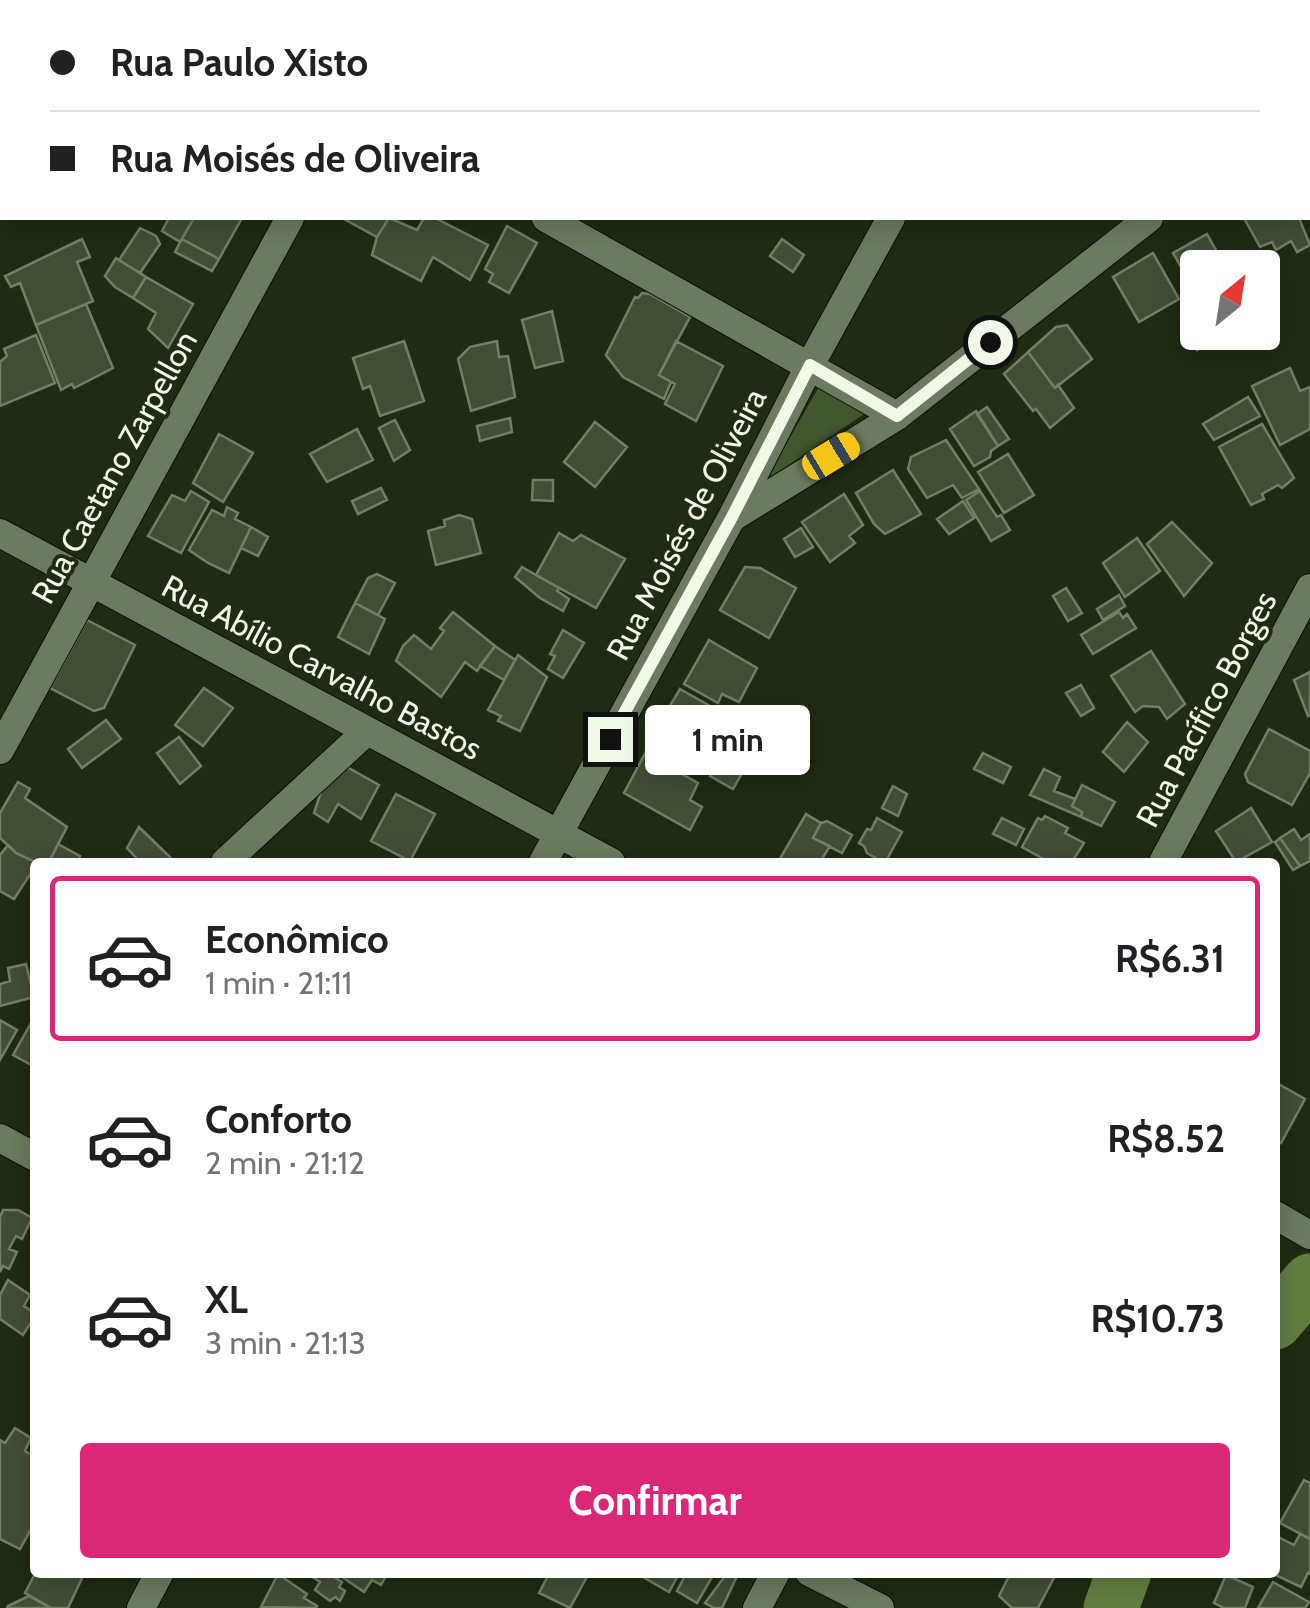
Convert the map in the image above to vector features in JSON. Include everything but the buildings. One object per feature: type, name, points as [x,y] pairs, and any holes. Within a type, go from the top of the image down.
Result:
[{"type":"street","name":"Rua Caetano Zarpellon","points":[[0,750],[289,220]]},
{"type":"street","points":[[550,220],[897,416]]},
{"type":"street","name":"Rua Moisés de Oliveira","points":[[545,858],[890,220]]},
{"type":"street","points":[[732,517],[897,416],[1146,220]]},
{"type":"street","name":"Rua Abílio Carvalho Bastos","points":[[0,532],[603,858]]},
{"type":"street","name":"Rua Pacífico Borges","points":[[1165,858],[1310,588]]},
{"type":"street","points":[[229,858],[367,730]]},
{"type":"street","points":[[0,1138],[30,1154]]},
{"type":"street","points":[[1280,1219],[1310,1234]]},
{"type":"street","points":[[141,1608],[157,1578]]},
{"type":"street","points":[[757,1608],[773,1578]]},
{"type":"street","points":[[821,1578],[880,1608]]},
{"type":"green space","points":[[819,387],[864,414],[765,481]]},
{"type":"waterway","points":[[1280,1316],[1310,1281]]},
{"type":"waterway","points":[[1111,1608],[1122,1578]]},
{"type":"route","points":[[610,739],[810,365],[897,416],[990,342]]}]
